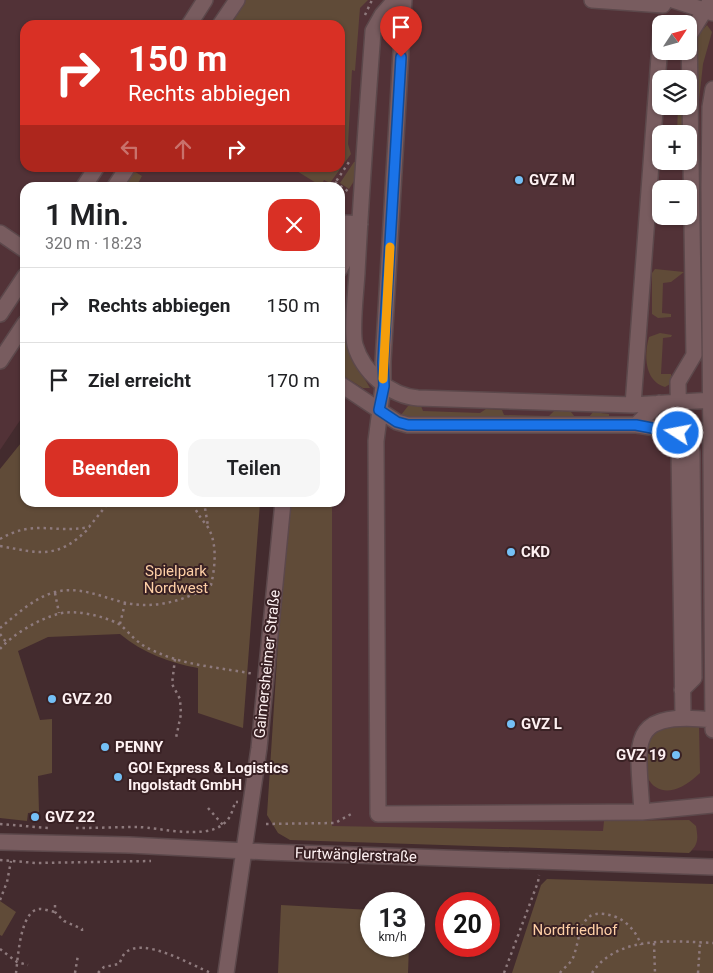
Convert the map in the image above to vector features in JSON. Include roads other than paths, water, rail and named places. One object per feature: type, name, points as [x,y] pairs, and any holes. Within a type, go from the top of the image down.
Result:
[{"type":"street","points":[[192,20],[205,0]]},
{"type":"street","points":[[223,20],[237,0]]},
{"type":"street","points":[[395,0],[382,15],[373,31],[353,224],[347,264],[354,341],[368,369],[384,386],[412,398],[633,405],[712,400]]},
{"type":"street","points":[[404,0],[383,362],[384,386],[376,441],[378,814],[642,812],[713,804]]},
{"type":"street","points":[[592,0],[674,2],[709,7]]},
{"type":"street","points":[[667,15],[674,2]]},
{"type":"street","points":[[674,2],[681,15]]},
{"type":"street","points":[[698,19],[709,7]]},
{"type":"street","points":[[633,405],[659,60]]},
{"type":"street","points":[[682,716],[678,382],[694,355],[689,60]]},
{"type":"street","points":[[713,89],[710,107],[709,163],[713,730]]},
{"type":"street","points":[[0,233],[20,247]]},
{"type":"street","points":[[0,314],[20,284]]},
{"type":"street","points":[[0,361],[20,331]]},
{"type":"street","points":[[345,387],[397,422],[408,425],[636,425],[678,433],[690,444],[692,452],[694,678],[682,690]]},
{"type":"street","points":[[636,425],[659,403]]},
{"type":"street","points":[[690,444],[712,442]]},
{"type":"street","name":"Gaimersheimer Straße","points":[[226,973],[259,748],[283,507]]},
{"type":"street","points":[[642,812],[639,752],[641,737],[650,725],[666,718],[682,716],[713,720]]},
{"type":"street","name":"Furtwänglerstraße","points":[[0,842],[130,845],[713,867]]},
{"type":"place","name":"GVZ M","points":[[519,180]]},
{"type":"place","name":"CKD","points":[[511,552]]},
{"type":"place","name":"GVZ 20","points":[[52,699]]},
{"type":"place","name":"GVZ L","points":[[511,724]]},
{"type":"place","name":"PENNY","points":[[105,747]]},
{"type":"place","name":"GVZ 19","points":[[676,755]]},
{"type":"place","name":"GO! Express & Logistics Ingolstadt GmbH","points":[[118,777]]},
{"type":"place","name":"GVZ 22","points":[[35,817]]},
{"type":"park label","name":"Spielpark Nordwest","points":[[176,580]]},
{"type":"park label","name":"Nordfriedhof","points":[[575,930]]}]
